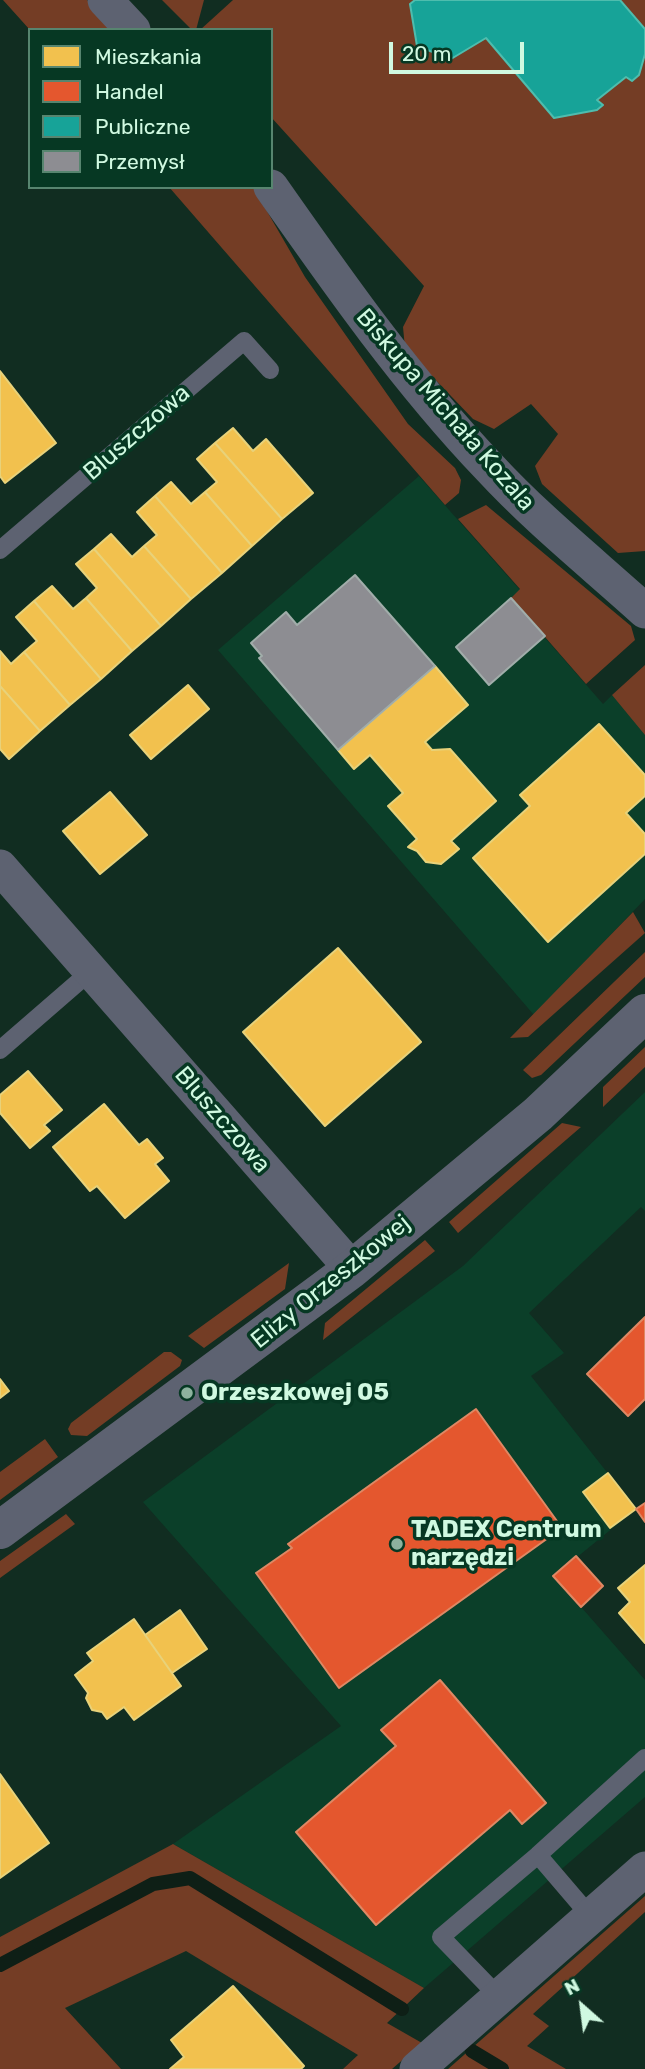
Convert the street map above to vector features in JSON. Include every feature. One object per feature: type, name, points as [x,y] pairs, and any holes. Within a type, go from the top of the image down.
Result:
[{"type":"street","points":[[105,0],[130,28]]},
{"type":"street","name":"Biskupa Michała Kozala","points":[[272,189],[376,335],[457,432],[548,527],[645,611]]},
{"type":"street","name":"Bluszczowa","points":[[0,867],[352,1269]]},
{"type":"street","name":"Elizy Orzeszkowej","points":[[0,1530],[352,1269],[538,1114],[645,1013]]},
{"type":"street","points":[[417,2069],[645,1869]]},
{"type":"lane","name":"Bluszczowa","points":[[0,550],[244,341],[270,370]]},
{"type":"lane","points":[[0,1050],[91,971]]},
{"type":"lane","points":[[499,1997],[441,1937],[538,1855],[645,1758]]},
{"type":"lane","points":[[538,1855],[592,1917]]},
{"type":"shaded area","points":[[3,0],[87,0],[112,28],[28,28]]},
{"type":"shaded area","points":[[162,0],[204,0],[197,28],[190,28]]},
{"type":"shaded area","points":[[233,0],[645,0],[645,551],[618,553],[542,484],[535,466],[558,434],[531,404],[494,429],[473,419],[405,348],[403,327],[424,286],[273,119],[273,28],[202,28]]},
{"type":"shaded area","points":[[171,189],[254,189],[305,277],[408,424],[455,468],[461,480],[459,493],[445,505]]},
{"type":"shaded area","points":[[419,476],[520,590],[511,599],[603,704],[612,695],[645,733],[645,899],[534,1015],[218,650]]},
{"type":"shaded area","points":[[486,505],[631,626],[635,640],[586,684],[511,598],[520,589],[458,519]]},
{"type":"shaded area","points":[[645,665],[645,735],[612,695]]},
{"type":"shaded area","points":[[633,912],[645,933],[528,1037],[510,1038]]},
{"type":"shaded area","points":[[645,952],[645,977],[541,1075],[532,1078],[523,1070]]},
{"type":"shaded area","points":[[645,1047],[645,1067],[603,1107],[603,1087]]},
{"type":"shaded area","points":[[645,1092],[645,1211],[641,1207],[529,1313],[564,1353],[531,1376],[636,1509],[554,1576],[645,1680],[645,1797],[424,1988],[173,1844],[341,1726],[143,1502],[463,1266]]},
{"type":"shaded area","points":[[562,1123],[581,1127],[458,1233],[449,1222]]},
{"type":"shaded area","points":[[425,1240],[435,1251],[323,1340],[325,1323]]},
{"type":"shaded area","points":[[289,1263],[285,1289],[204,1348],[188,1336]]},
{"type":"shaded area","points":[[164,1352],[171,1352],[182,1360],[180,1366],[87,1436],[71,1435],[68,1429],[71,1423]]},
{"type":"shaded area","points":[[45,1439],[58,1457],[0,1500],[0,1472]]},
{"type":"shaded area","points":[[66,1514],[75,1524],[0,1578],[0,1561]]},
{"type":"shaded area","points":[[173,1844],[424,1988],[387,2023],[422,2043],[392,2069],[343,2069],[358,2055],[186,1951],[65,2008],[121,2069],[0,2069],[0,1937]]},
{"type":"shaded area","points":[[645,1896],[645,1912],[533,2014],[549,2026],[527,2046],[566,2069],[448,2069]]},
{"type":"building: Mieszkania","points":[[0,371],[56,443],[5,483],[0,476]]},
{"type":"building: Mieszkania","points":[[233,428],[253,451],[266,439],[313,493],[282,519],[215,443]]},
{"type":"building: Mieszkania","points":[[215,443],[282,519],[252,546],[205,492],[217,482],[197,459]]},
{"type":"building: Mieszkania","points":[[171,482],[191,504],[205,492],[252,546],[222,573],[155,496]]},
{"type":"building: Mieszkania","points":[[155,496],[222,573],[191,599],[144,546],[157,535],[137,512]]},
{"type":"building: Mieszkania","points":[[111,534],[132,557],[144,546],[191,599],[161,626],[94,549]]},
{"type":"building: Mieszkania","points":[[94,549],[161,626],[132,651],[86,598],[97,588],[76,564]]},
{"type":"building: Mieszkania","points":[[52,586],[73,609],[86,598],[132,651],[101,679],[34,601]]},
{"type":"building: Mieszkania","points":[[34,601],[101,679],[70,705],[24,652],[37,641],[16,617]]},
{"type":"building: Mieszkania","points":[[0,651],[11,664],[24,652],[70,705],[40,731],[0,686]]},
{"type":"building: Mieszkania","points":[[435,666],[468,705],[425,742],[432,750],[450,749],[496,801],[451,841],[459,849],[441,864],[426,862],[417,851],[408,847],[417,839],[388,806],[403,793],[370,755],[354,769],[338,750]]},
{"type":"building: Mieszkania","points":[[188,685],[209,709],[151,759],[130,735]]},
{"type":"building: Mieszkania","points":[[0,686],[40,731],[9,759],[0,749]]},
{"type":"building: Mieszkania","points":[[599,724],[645,775],[645,796],[626,813],[645,834],[645,854],[548,942],[473,858],[530,806],[520,795]]},
{"type":"building: Mieszkania","points":[[110,792],[147,835],[100,874],[63,831]]},
{"type":"building: Mieszkania","points":[[338,948],[421,1042],[325,1126],[243,1032]]},
{"type":"building: Mieszkania","points":[[28,1071],[62,1110],[44,1125],[50,1131],[30,1148],[0,1113],[0,1095]]},
{"type":"building: Mieszkania","points":[[104,1104],[139,1145],[147,1139],[163,1158],[155,1164],[169,1181],[125,1218],[97,1186],[90,1191],[53,1147]]},
{"type":"building: Mieszkania","points":[[0,1379],[9,1391],[0,1398]]},
{"type":"building: Mieszkania","points":[[608,1473],[636,1509],[610,1528],[583,1492]]},
{"type":"building: Mieszkania","points":[[645,1565],[645,1643],[619,1613],[630,1602],[618,1588]]},
{"type":"building: Mieszkania","points":[[180,1610],[207,1649],[172,1673],[145,1635]]},
{"type":"building: Mieszkania","points":[[134,1619],[181,1686],[134,1720],[124,1707],[107,1719],[102,1712],[92,1710],[86,1698],[88,1693],[75,1675],[93,1661],[87,1653]]},
{"type":"building: Mieszkania","points":[[0,1774],[49,1843],[0,1878]]},
{"type":"building: Mieszkania","points":[[233,1986],[304,2066],[301,2069],[170,2069],[184,2057],[171,2040]]},
{"type":"building: Handel","points":[[645,1317],[645,1399],[628,1416],[587,1374]]},
{"type":"building: Handel","points":[[476,1409],[562,1528],[339,1688],[256,1573],[292,1548],[288,1544]]},
{"type":"building: Handel","points":[[645,1503],[645,1522],[636,1509]]},
{"type":"building: Handel","points":[[576,1556],[603,1586],[581,1607],[553,1576]]},
{"type":"building: Handel","points":[[440,1680],[546,1803],[522,1824],[510,1810],[376,1925],[296,1832],[396,1746],[381,1730]]},
{"type":"building: Publiczne","points":[[415,0],[620,0],[645,29],[645,54],[639,75],[632,81],[626,77],[597,100],[603,105],[597,110],[554,118],[486,38],[451,59],[417,46],[410,4]]},
{"type":"building: Przemysł","points":[[355,575],[435,666],[338,750],[259,658],[262,656],[251,643],[286,612],[297,625]]},
{"type":"building: Przemysł","points":[[511,598],[545,636],[489,685],[456,647]]},
{"type":"waterway","points":[[0,1965],[153,1884],[190,1878],[402,2009]]},
{"type":"waterway","points":[[472,2051],[502,2069]]},
{"type":"place","name":"Orzeszkowej 05","points":[[187,1393]]},
{"type":"place","name":"TADEX Centrum narzędzi","points":[[397,1544]]}]
